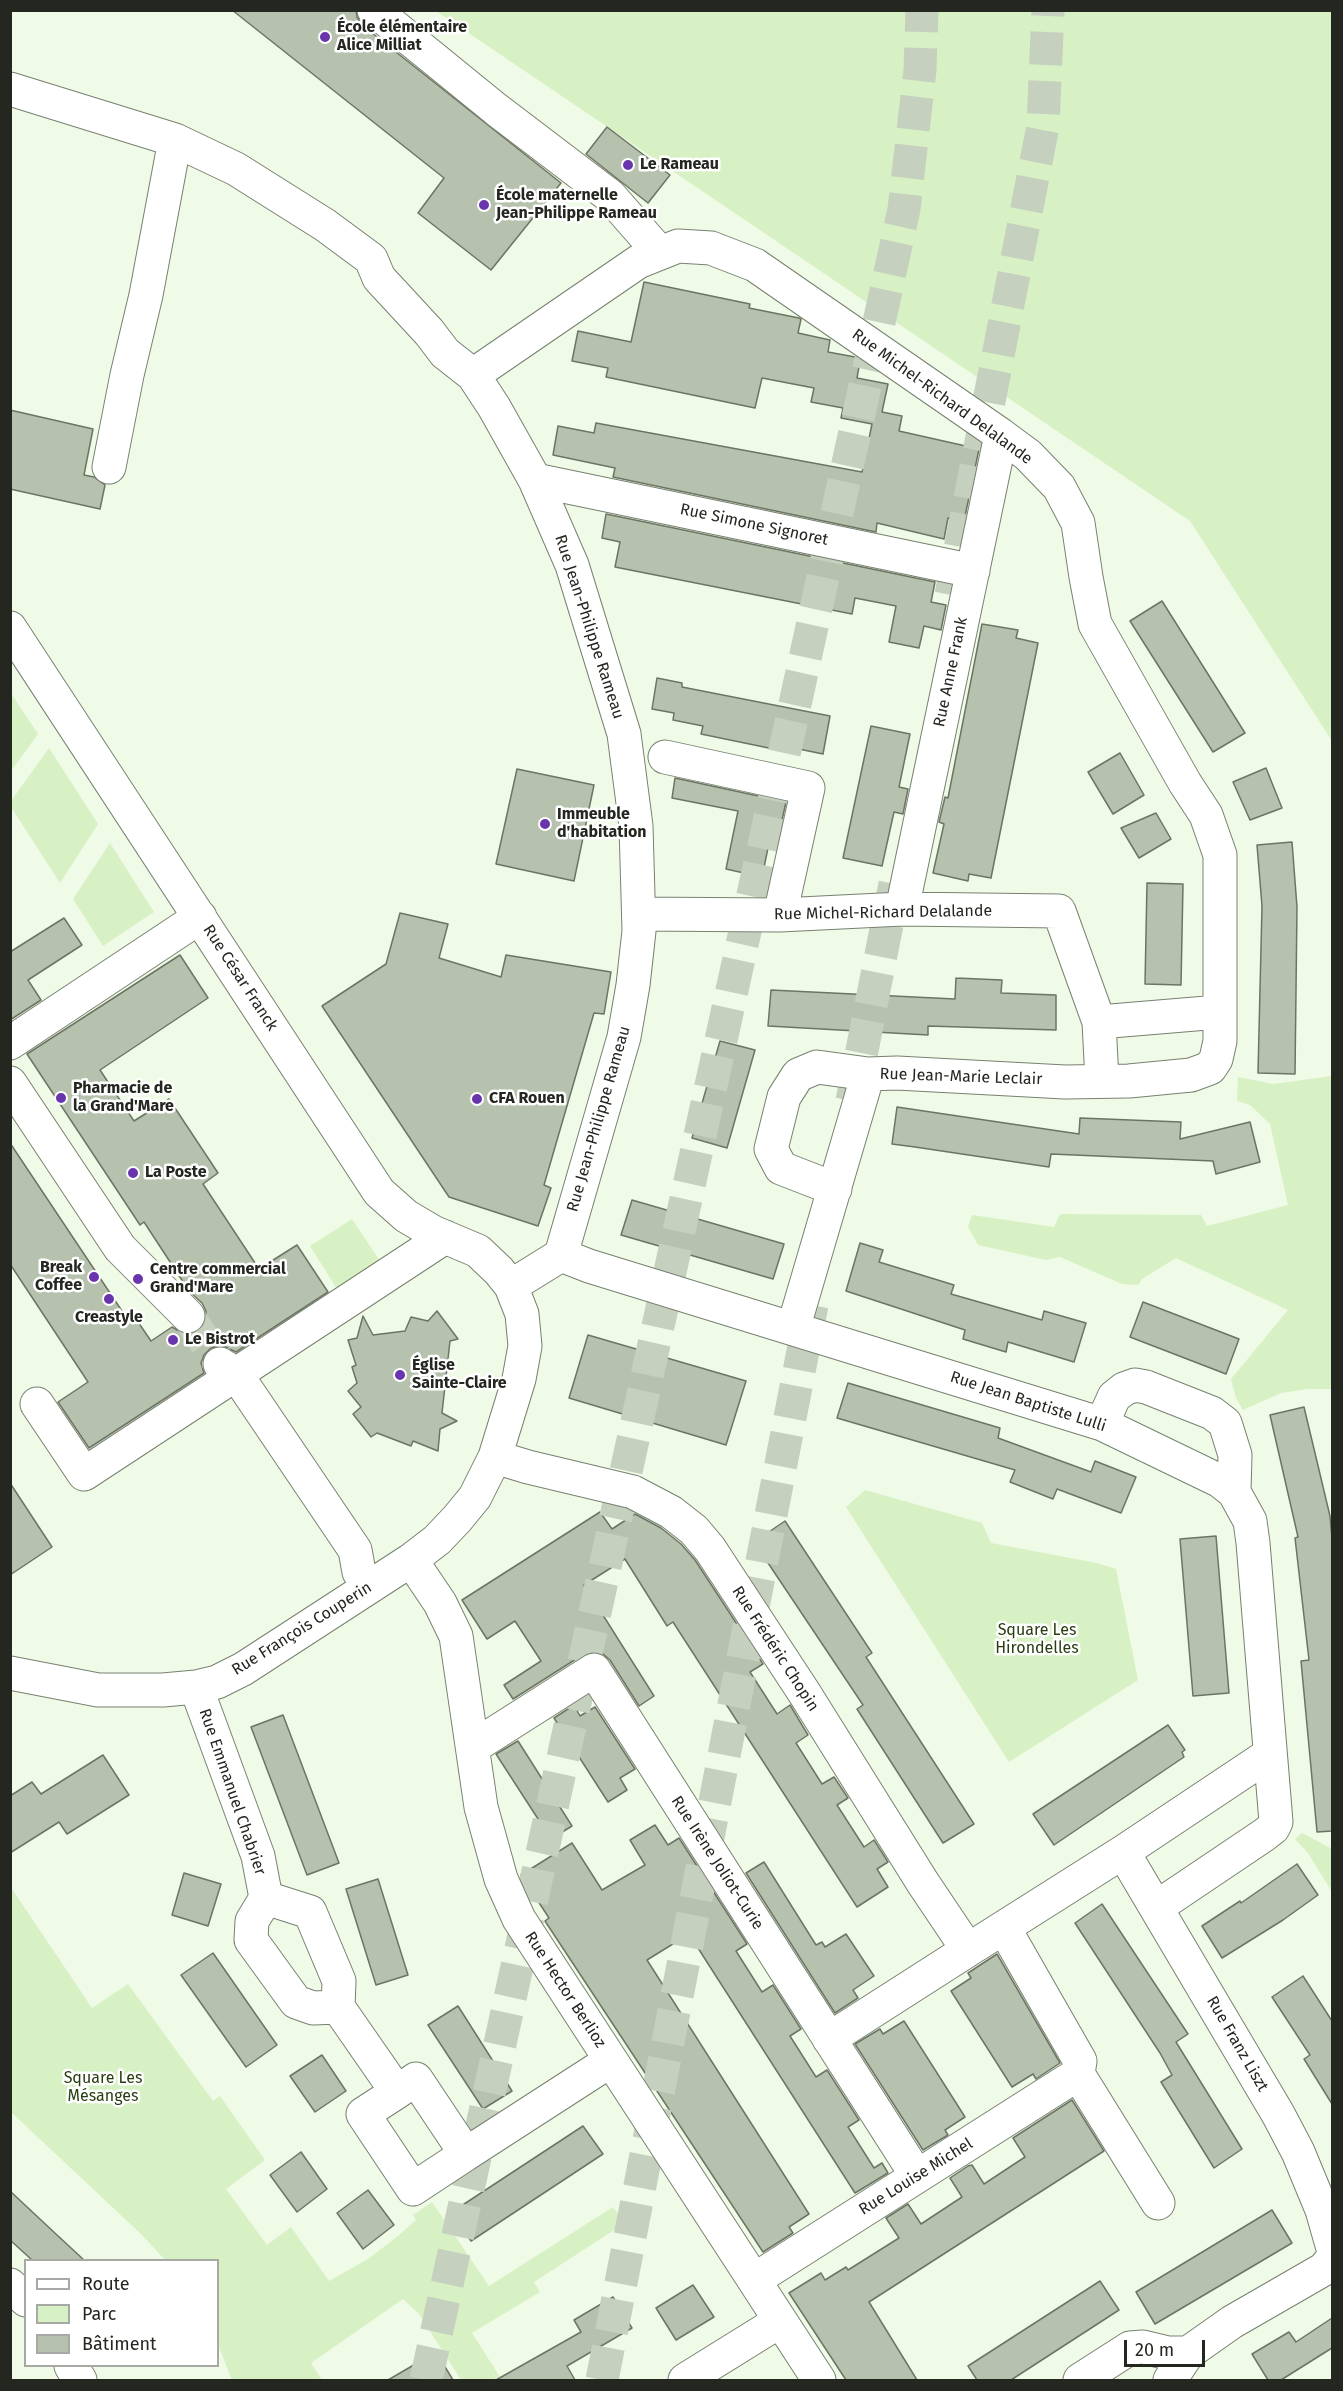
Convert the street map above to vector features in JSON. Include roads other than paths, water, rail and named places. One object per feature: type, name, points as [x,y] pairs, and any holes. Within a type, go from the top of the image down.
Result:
[{"type":"street","points":[[375,10],[497,110],[610,196],[660,253]]},
{"type":"street","name":"Rue Jean-Philippe Rameau","points":[[10,89],[176,140],[236,169],[326,225],[371,260],[379,278],[429,332],[445,353],[472,375],[494,407],[535,480],[572,565],[624,734],[636,826],[639,914],[633,985],[624,1037],[605,1110],[561,1255]]},
{"type":"street","points":[[109,466],[146,296],[176,140]]},
{"type":"street","name":"Rue Michel-Richard Delalande","points":[[472,375],[638,262],[678,246],[711,248],[755,265],[1028,455],[1059,486],[1078,523],[1095,624],[1185,783],[1206,815],[1220,855],[1219,1050],[1210,1068]]},
{"type":"street","name":"Rue Anne Frank","points":[[902,909],[1001,435]]},
{"type":"street","name":"Rue Simone Signoret","points":[[535,480],[973,571]]},
{"type":"street","name":"Rue César Franck","points":[[10,628],[379,1192],[406,1216],[433,1232],[478,1251],[511,1286]]},
{"type":"street","points":[[665,757],[808,788],[780,915]]},
{"type":"street","name":"Rue Michel-Richard Delalande","points":[[639,914],[780,915],[902,909],[1059,911],[1099,1022],[1102,1080]]},
{"type":"street","points":[[10,1043],[200,917]]},
{"type":"street","points":[[1099,1022],[1219,1012]]},
{"type":"street","points":[[836,1189],[782,1168],[776,1158],[771,1149],[784,1097],[798,1075],[817,1067],[868,1074]]},
{"type":"street","name":"Rue Jean-Marie Leclair","points":[[793,1329],[868,1074],[897,1073],[1065,1082],[1129,1081],[1191,1075],[1210,1068]]},
{"type":"street","points":[[10,1083],[120,1248],[188,1316]]},
{"type":"street","points":[[37,1404],[84,1474],[228,1369],[445,1237]]},
{"type":"street","points":[[411,1560],[437,1540],[476,1497],[495,1457],[519,1379],[525,1346],[522,1314],[511,1286],[561,1255]]},
{"type":"street","name":"Rue Jean Baptiste Lulli","points":[[561,1255],[589,1266],[1102,1424],[1220,1481],[1234,1492],[1250,1521],[1253,1543],[1276,1814],[1273,1828],[1157,1907]]},
{"type":"street","points":[[228,1369],[355,1550],[359,1572]]},
{"type":"street","points":[[1102,1424],[1114,1398],[1124,1389],[1134,1385],[1146,1387],[1212,1413],[1225,1423],[1233,1446],[1235,1455],[1234,1492]]},
{"type":"street","name":"Rue Frédéric Chopin","points":[[495,1457],[633,1492],[671,1512],[694,1530],[710,1550],[805,1694],[923,1883],[968,1950]]},
{"type":"street","name":"Rue François Couperin","points":[[10,1672],[98,1690],[163,1690],[217,1682],[243,1669],[411,1560]]},
{"type":"street","name":"Rue Hector Berlioz","points":[[411,1560],[440,1603],[456,1636],[481,1807],[501,1879],[519,1918],[819,2380]]},
{"type":"street","name":"Rue Irène Joliot-Curie","points":[[473,1747],[594,1670],[917,2176]]},
{"type":"street","name":"Rue Emmanuel Chabrier","points":[[195,1687],[258,1856],[266,1898],[252,1921],[251,1940],[296,2002],[313,2008],[338,2007],[339,1981],[310,1912],[266,1898]]},
{"type":"street","points":[[829,2039],[1123,1852],[1270,1754]]},
{"type":"street","name":"Rue Franz Liszt","points":[[1123,1852],[1278,2114],[1318,2200],[1332,2245]]},
{"type":"street","points":[[1004,1928],[1080,2061],[1078,2074],[1158,2203]]},
{"type":"street","points":[[338,2007],[397,2092]]},
{"type":"street","points":[[466,2154],[416,2079],[363,2114],[413,2189],[610,2061]]},
{"type":"street","name":"Rue Louise Michel","points":[[754,2280],[1078,2074]]},
{"type":"street","points":[[1170,2380],[1188,2352],[1232,2322],[1315,2275],[1332,2259]]},
{"type":"street","points":[[10,2285],[24,2298]]},
{"type":"street","points":[[686,2380],[780,2321]]},
{"type":"street","points":[[1080,2380],[1130,2348],[1143,2347],[1168,2353],[1188,2352]]},
{"type":"street","points":[[72,2367],[80,2380]]},
{"type":"tunnel","points":[[426,2380],[904,209],[920,70],[922,10]]},
{"type":"tunnel","points":[[951,595],[1043,126],[1048,10]]},
{"type":"tunnel","points":[[852,1101],[895,884]]},
{"type":"tunnel","points":[[602,2380],[812,1305]]},
{"type":"tunnel","points":[[188,1316],[220,1364]]},
{"type":"place","name":"École élémentaire Alice Milliat","points":[[325,37]]},
{"type":"place","name":"Le Rameau","points":[[628,165]]},
{"type":"place","name":"École maternelle Jean-Philippe Rameau","points":[[484,205]]},
{"type":"place","name":"Immeuble d'habitation","points":[[545,824]]},
{"type":"place","name":"Pharmacie de la Grand'Mare","points":[[61,1098]]},
{"type":"place","name":"CFA Rouen","points":[[477,1099]]},
{"type":"place","name":"La Poste","points":[[133,1173]]},
{"type":"place","name":"Break Coffee","points":[[94,1277]]},
{"type":"place","name":"Centre commercial Grand'Mare","points":[[138,1279]]},
{"type":"place","name":"Creastyle","points":[[109,1299]]},
{"type":"place","name":"Le Bistrot","points":[[173,1340]]},
{"type":"place","name":"Église Sainte-Claire","points":[[400,1375]]},
{"type":"park label","name":"Square Les Hirondelles","points":[[1037,1640]]},
{"type":"park label","name":"Square Les Mésanges","points":[[103,2088]]}]
